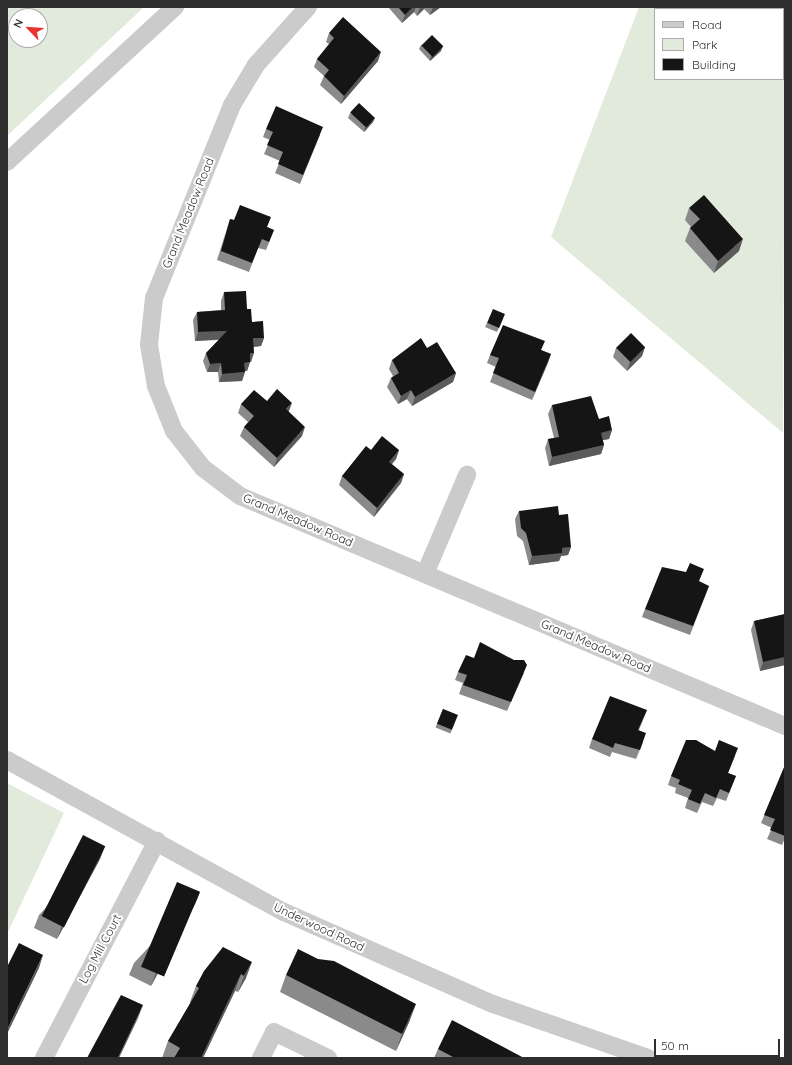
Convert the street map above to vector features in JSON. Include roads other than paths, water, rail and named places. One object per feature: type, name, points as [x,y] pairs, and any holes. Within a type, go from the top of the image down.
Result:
[{"type":"street","points":[[7,162],[175,7]]},
{"type":"street","name":"Grand Meadow Road","points":[[308,7],[256,65],[232,105],[154,298],[149,345],[156,386],[174,431],[203,468],[240,496],[785,726]]},
{"type":"street","points":[[425,574],[468,475]]},
{"type":"street","name":"Underwood Road","points":[[7,760],[284,912],[493,1004],[616,1053],[648,1058]]},
{"type":"street","name":"Log Mill Court","points":[[44,1058],[157,841]]},
{"type":"street","points":[[261,1058],[274,1032],[328,1058]]}]
